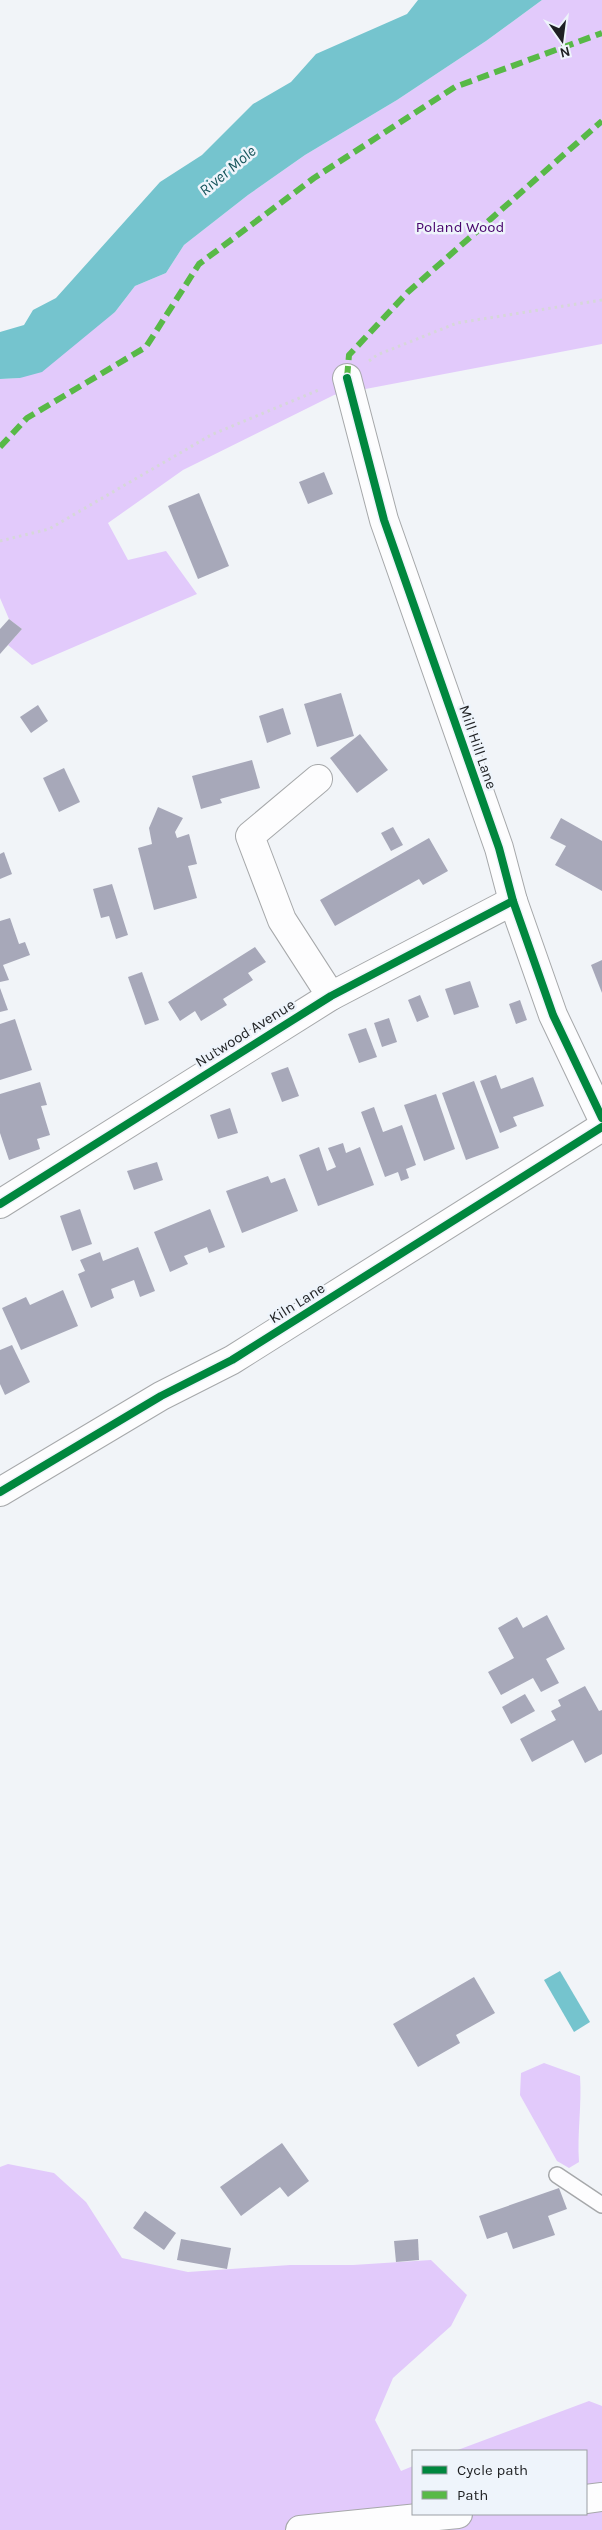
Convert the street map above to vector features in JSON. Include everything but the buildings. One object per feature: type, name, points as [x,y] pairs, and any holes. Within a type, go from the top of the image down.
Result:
[{"type":"street","name":"Mill Hill Lane","points":[[347,378],[384,520],[499,848],[513,901],[554,1015],[602,1118]]},
{"type":"street","points":[[318,778],[250,836],[282,920],[330,996]]},
{"type":"street","name":"Nutwood Avenue","points":[[0,1204],[330,996],[513,901]]},
{"type":"street","name":"Kiln Lane","points":[[0,1492],[161,1396],[232,1360],[602,1127]]},
{"type":"street","points":[[587,2499],[602,2497]]},
{"type":"street","points":[[300,2530],[448,2515]]},
{"type":"lane","points":[[557,2175],[602,2205]]},
{"type":"path","points":[[0,541],[49,529],[211,434],[347,378],[377,355],[457,323],[602,300]]},
{"type":"green space","name":"Poland Wood","points":[[542,0],[602,0],[602,344],[334,395],[183,470],[108,523],[128,560],[166,551],[197,594],[32,665],[8,645],[22,629],[9,619],[0,598],[0,379],[20,378],[115,312],[135,286],[166,273],[184,245],[248,195],[305,155],[397,100],[486,41]]},
{"type":"green space","points":[[544,2063],[580,2076],[579,2162],[569,2168],[557,2161],[520,2095],[521,2073]]},
{"type":"green space","points":[[8,2164],[54,2173],[86,2202],[122,2258],[188,2272],[290,2265],[353,2265],[431,2260],[467,2295],[451,2326],[393,2378],[375,2420],[401,2471],[412,2466],[412,2515],[587,2515],[587,2450],[458,2450],[589,2401],[602,2406],[602,2530],[0,2530],[0,2167]]},
{"type":"water","name":"River Mole","points":[[418,0],[542,0],[486,41],[397,100],[305,155],[248,195],[184,245],[166,273],[135,286],[115,312],[42,372],[20,378],[0,379],[0,332],[24,325],[33,310],[56,298],[160,182],[202,155],[253,104],[291,82],[316,54],[407,14]]},
{"type":"water","points":[[560,1971],[590,2022],[574,2032],[544,1980]]},
{"type":"marked path","points":[[0,447],[27,418],[146,347],[199,264],[314,178],[455,87],[602,33]]},
{"type":"marked path","points":[[347,378],[349,355],[408,292],[602,121]]},
{"type":"cycle path","points":[[347,378],[384,520],[499,848],[513,901],[553,1015],[602,1118]]},
{"type":"cycle path","points":[[0,1204],[331,996],[513,901]]},
{"type":"cycle path","points":[[0,1492],[161,1396],[232,1360],[602,1127]]}]
